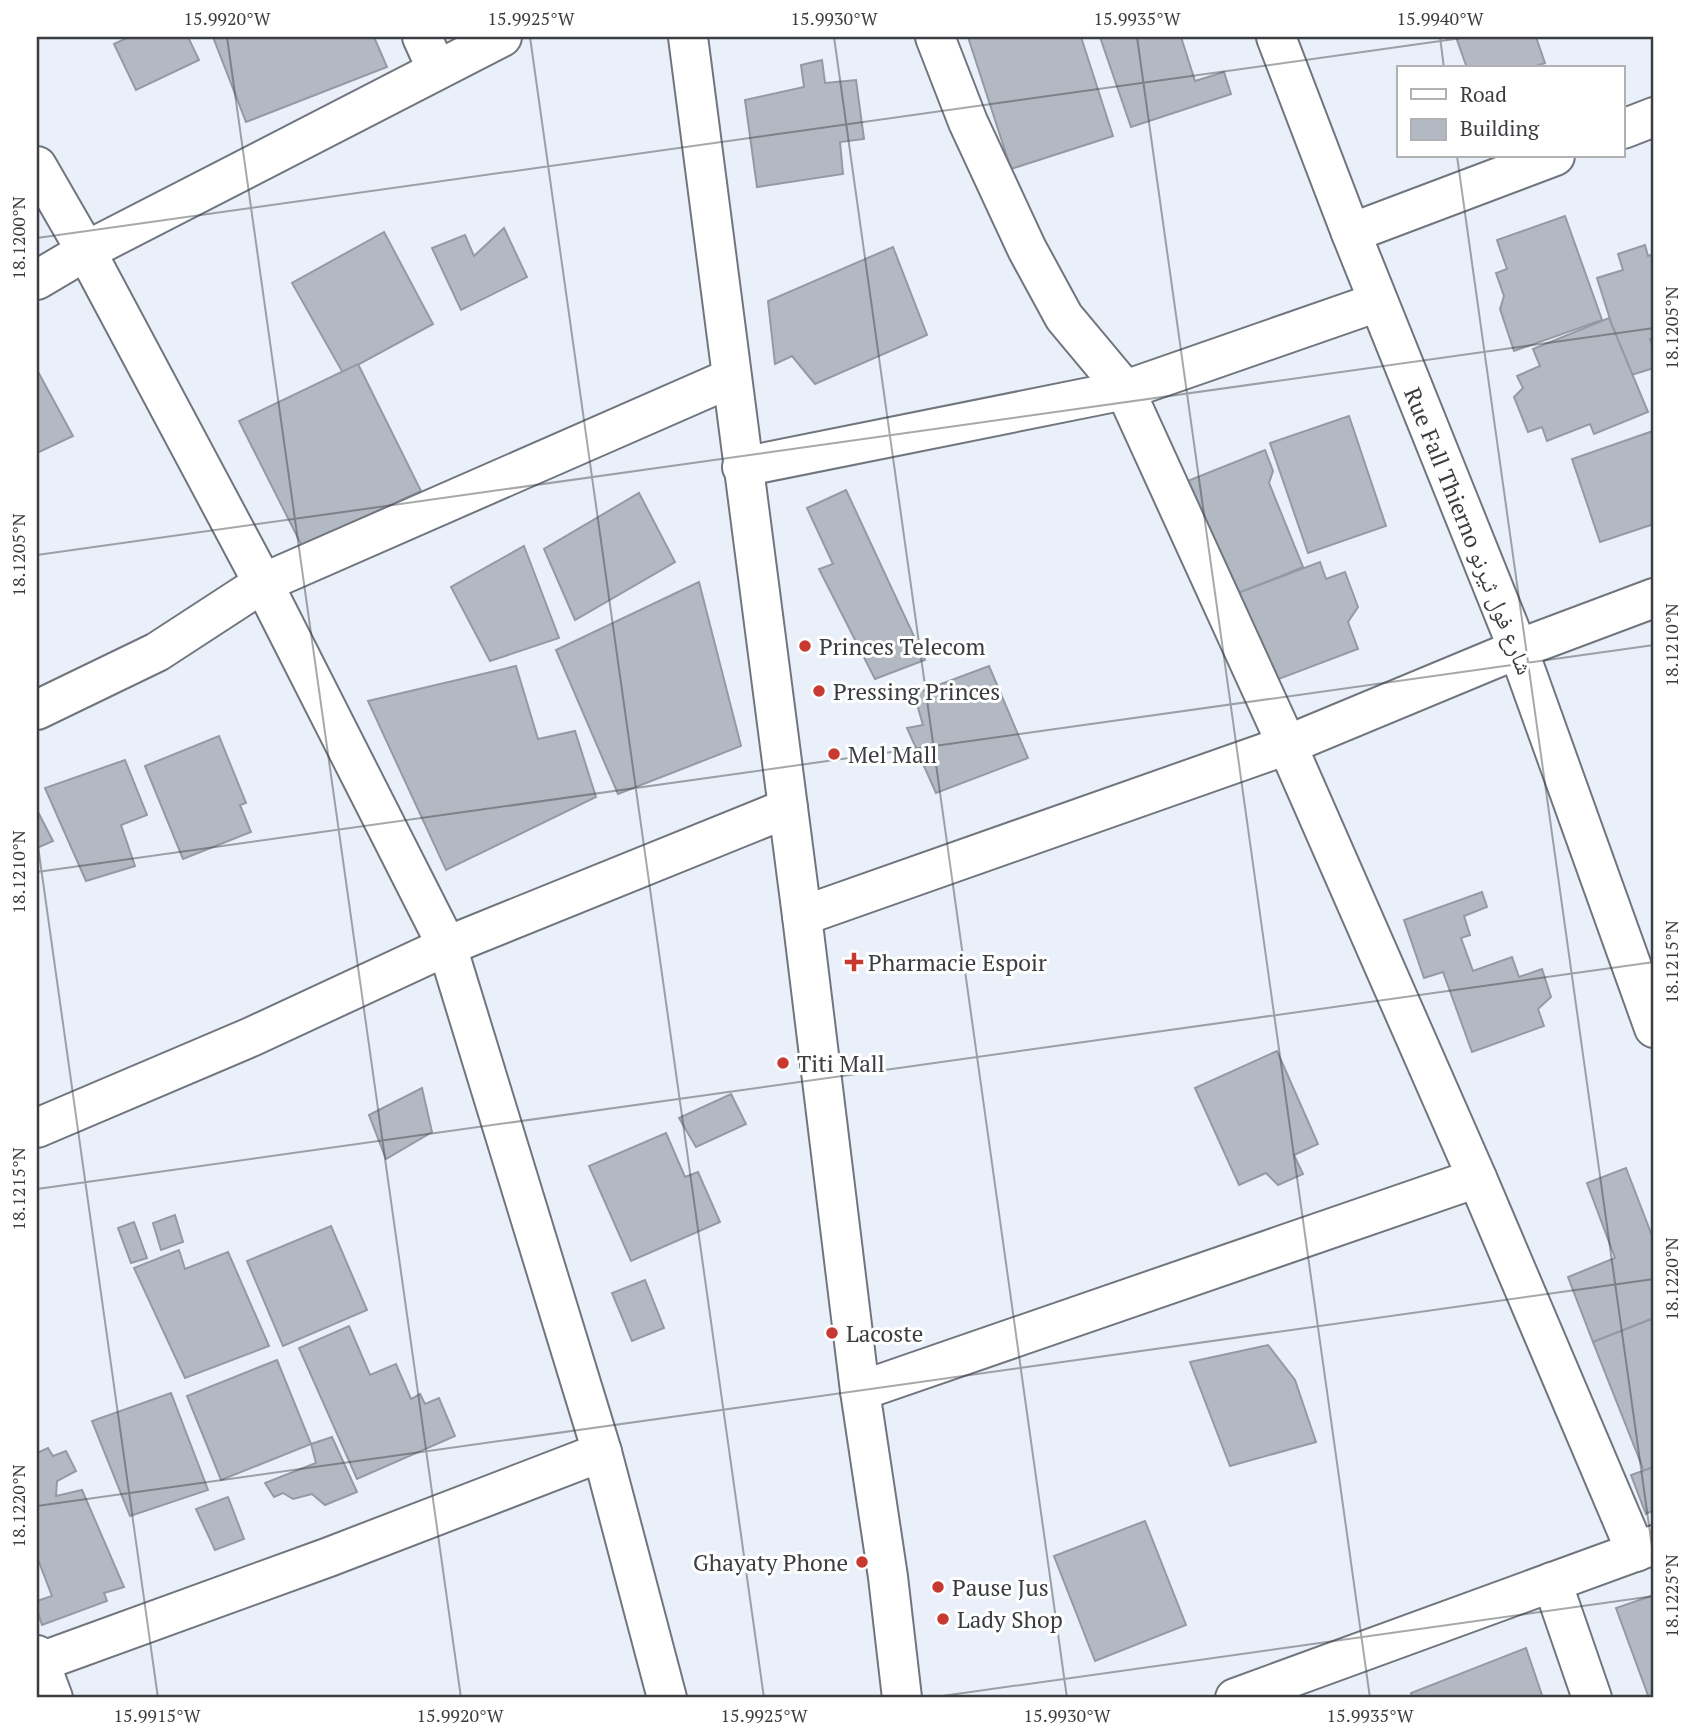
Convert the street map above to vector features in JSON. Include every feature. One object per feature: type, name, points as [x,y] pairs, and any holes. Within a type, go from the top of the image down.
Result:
[{"type":"street","points":[[37,279],[429,53],[502,37]]},
{"type":"street","points":[[688,37],[802,916],[860,1391],[902,1698]]},
{"type":"street","points":[[935,37],[968,122],[1027,249],[1064,317],[1125,390],[1287,745],[1477,1178],[1645,1548],[1255,1695]]},
{"type":"street","name":"Rue Fall Thierno شارع فول ثيرنو","points":[[1276,37],[1378,302],[1518,649],[1654,1028]]},
{"type":"street","points":[[1624,129],[1654,117]]},
{"type":"street","points":[[1351,233],[1550,158]]},
{"type":"street","points":[[37,166],[86,251],[263,583],[447,946],[602,1452],[667,1698]]},
{"type":"street","points":[[743,467],[1125,390],[1378,302]]},
{"type":"street","points":[[37,710],[157,652],[263,583],[731,378]]},
{"type":"street","points":[[802,916],[1287,745],[1518,649],[1654,598]]},
{"type":"street","points":[[37,1128],[251,1037],[447,946],[788,808]]},
{"type":"street","points":[[860,1391],[1477,1178]]},
{"type":"street","points":[[53,1698],[38,1658],[329,1557],[602,1452]]},
{"type":"street","points":[[1552,1582],[1592,1698]]},
{"type":"building","points":[[129,37],[188,37],[199,60],[136,90],[114,44]]},
{"type":"building","points":[[213,37],[374,37],[387,67],[246,122]]},
{"type":"building","points":[[968,37],[1081,37],[1113,136],[1011,169]]},
{"type":"building","points":[[1100,37],[1181,37],[1195,81],[1224,72],[1231,94],[1131,127]]},
{"type":"building","points":[[1456,37],[1536,37],[1545,63],[1536,66],[1466,66]]},
{"type":"building","points":[[822,60],[825,83],[856,80],[864,139],[840,142],[843,174],[757,187],[745,100],[804,87],[801,65]]},
{"type":"building","points":[[1565,216],[1602,320],[1514,351],[1500,309],[1504,296],[1496,273],[1507,269],[1497,240]]},
{"type":"building","points":[[504,228],[527,277],[461,310],[432,248],[465,235],[474,256]]},
{"type":"building","points":[[384,232],[433,324],[343,373],[292,283]]},
{"type":"building","points":[[1645,245],[1648,256],[1654,254],[1654,338],[1650,339],[1654,368],[1628,376],[1597,278],[1623,270],[1618,254]]},
{"type":"building","points":[[893,247],[927,335],[815,384],[792,356],[775,364],[768,301]]},
{"type":"building","points":[[1609,318],[1648,412],[1594,434],[1590,424],[1547,441],[1542,427],[1528,432],[1514,397],[1523,388],[1517,376],[1540,366],[1533,349]]},
{"type":"building","points":[[358,364],[421,491],[302,546],[239,421]]},
{"type":"building","points":[[37,370],[73,436],[37,453]]},
{"type":"building","points":[[1349,416],[1386,526],[1308,553],[1270,443]]},
{"type":"building","points":[[1653,431],[1654,524],[1600,542],[1572,459]]},
{"type":"building","points":[[1265,450],[1273,471],[1269,483],[1303,567],[1227,598],[1180,484]]},
{"type":"building","points":[[846,490],[925,660],[875,679],[819,569],[833,564],[807,508]]},
{"type":"building","points":[[639,493],[675,562],[575,620],[544,549]]},
{"type":"building","points":[[524,546],[559,638],[490,661],[451,587]]},
{"type":"building","points":[[1320,562],[1326,579],[1345,572],[1358,607],[1348,622],[1358,649],[1260,686],[1227,597]]},
{"type":"building","points":[[699,582],[741,746],[618,794],[556,650]]},
{"type":"building","points":[[516,666],[538,739],[575,731],[596,797],[446,870],[368,701]]},
{"type":"building","points":[[989,666],[1028,758],[936,793],[907,728],[923,725],[914,694]]},
{"type":"building","points":[[219,736],[246,803],[240,805],[251,832],[183,859],[145,766]]},
{"type":"building","points":[[125,760],[147,815],[121,825],[135,866],[86,881],[45,788]]},
{"type":"building","points":[[37,810],[53,841],[37,848]]},
{"type":"building","points":[[1482,892],[1487,907],[1464,916],[1470,935],[1461,938],[1473,971],[1512,957],[1519,977],[1542,969],[1551,997],[1538,1009],[1544,1026],[1472,1052],[1443,972],[1424,978],[1404,920]]},
{"type":"building","points":[[1277,1051],[1318,1144],[1294,1155],[1303,1174],[1278,1185],[1266,1173],[1239,1185],[1195,1088]]},
{"type":"building","points":[[422,1088],[432,1132],[386,1159],[369,1115]]},
{"type":"building","points":[[731,1094],[746,1124],[696,1147],[679,1118]]},
{"type":"building","points":[[666,1133],[685,1177],[698,1172],[720,1222],[631,1261],[589,1166]]},
{"type":"building","points":[[1626,1168],[1654,1241],[1654,1318],[1593,1342],[1568,1277],[1615,1258],[1587,1183]]},
{"type":"building","points":[[175,1215],[183,1242],[161,1250],[153,1223]]},
{"type":"building","points":[[134,1222],[147,1258],[131,1263],[118,1228]]},
{"type":"building","points":[[331,1226],[367,1310],[283,1346],[247,1261]]},
{"type":"building","points":[[179,1250],[185,1269],[228,1252],[269,1346],[185,1378],[134,1268]]},
{"type":"building","points":[[645,1280],[664,1328],[632,1341],[612,1293]]},
{"type":"building","points":[[1654,1318],[1654,1467],[1644,1471],[1593,1342]]},
{"type":"building","points":[[349,1326],[370,1375],[396,1364],[411,1399],[420,1394],[425,1404],[439,1398],[455,1436],[357,1479],[299,1348]]},
{"type":"building","points":[[1268,1345],[1295,1380],[1316,1442],[1230,1466],[1190,1362]]},
{"type":"building","points":[[277,1360],[311,1444],[221,1480],[187,1396]]},
{"type":"building","points":[[171,1393],[208,1490],[130,1516],[92,1421]]},
{"type":"building","points":[[332,1437],[357,1492],[325,1505],[312,1494],[293,1499],[283,1493],[274,1497],[265,1483],[316,1463],[311,1444]]},
{"type":"building","points":[[48,1448],[53,1456],[66,1451],[76,1471],[57,1481],[56,1496],[82,1490],[124,1587],[104,1593],[107,1601],[42,1625],[37,1601],[52,1596],[37,1557],[37,1453]]},
{"type":"building","points":[[1654,1467],[1654,1510],[1646,1514],[1631,1475]]},
{"type":"building","points":[[228,1497],[244,1539],[215,1550],[196,1509]]},
{"type":"building","points":[[1145,1521],[1186,1625],[1095,1661],[1054,1556]]},
{"type":"building","points":[[1654,1595],[1654,1698],[1649,1698],[1616,1608]]},
{"type":"building","points":[[1526,1648],[1543,1698],[1413,1698],[1411,1693]]},
{"type":"place","name":"Princes Telecom","points":[[805,646]]},
{"type":"place","name":"Pressing Princes","points":[[819,691]]},
{"type":"place","name":"Mel Mall","points":[[834,754]]},
{"type":"place","name":"Pharmacie Espoir","points":[[854,962]]},
{"type":"place","name":"Titi Mall","points":[[783,1063]]},
{"type":"place","name":"Lacoste","points":[[832,1333]]},
{"type":"place","name":"Ghayaty Phone","points":[[862,1562]]},
{"type":"place","name":"Pause Jus","points":[[938,1587]]},
{"type":"place","name":"Lady Shop","points":[[943,1619]]}]
